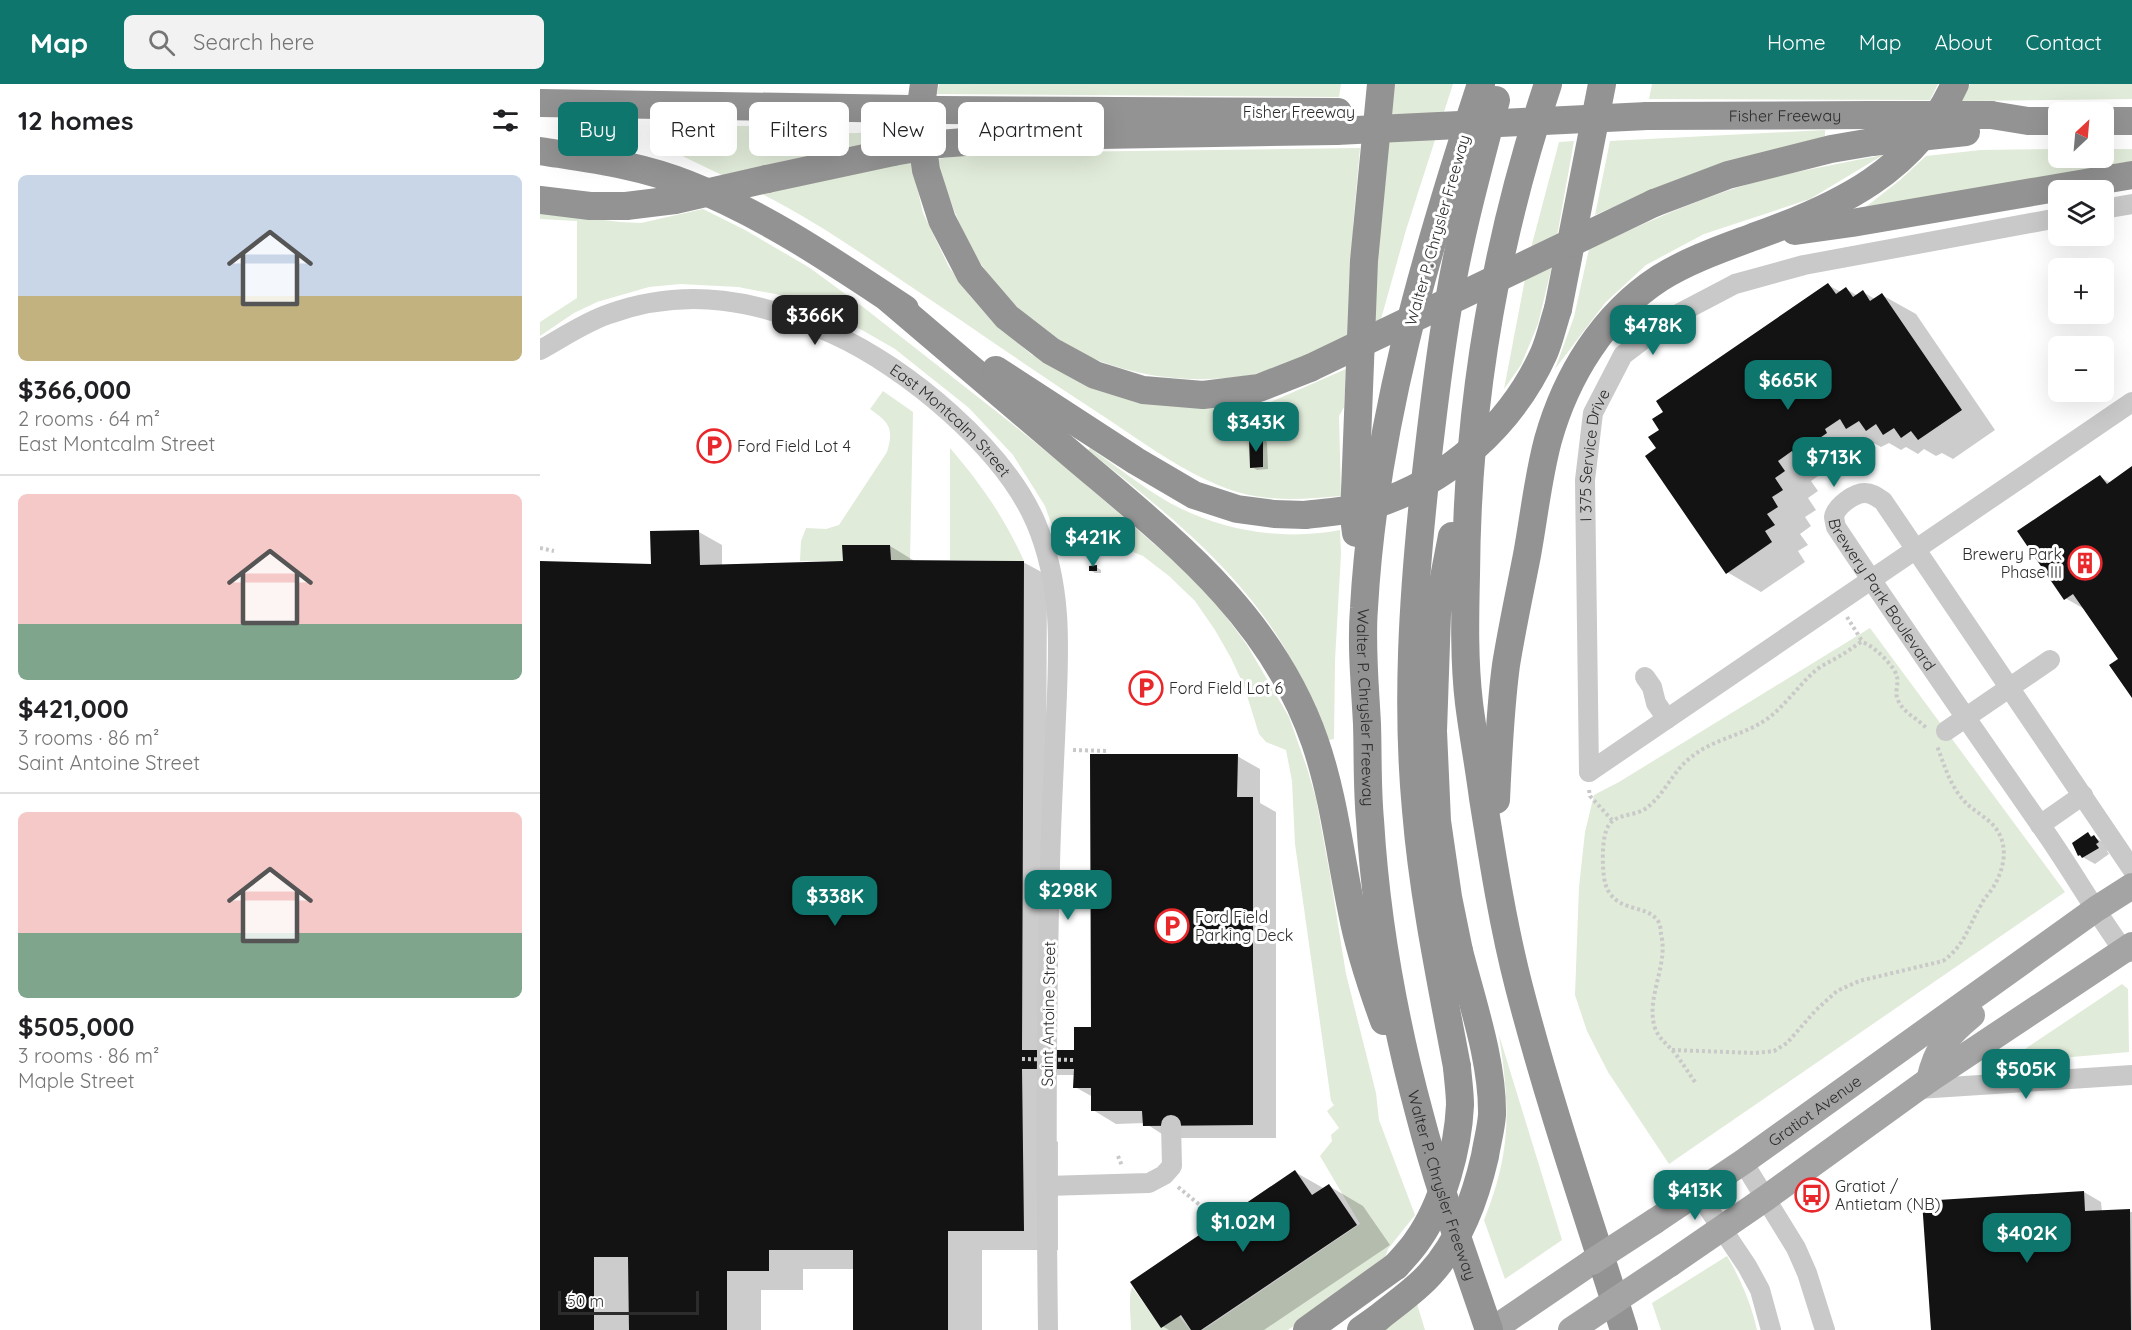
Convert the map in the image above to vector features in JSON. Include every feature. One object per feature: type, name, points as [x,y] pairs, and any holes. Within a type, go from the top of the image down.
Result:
[{"type":"highway","points":[[924,84],[919,119],[926,170],[942,220],[970,274],[1007,317],[1051,351],[1095,375],[1143,390],[1203,395],[1259,388],[1310,368],[1654,203],[1728,175],[1831,149],[1872,128],[1945,133],[1992,123],[2048,121]]},
{"type":"highway","points":[[1363,613],[1354,518],[1364,261],[1381,84]]},
{"type":"highway","name":"Walter P. Chrysler Freeway","points":[[1481,84],[1453,169],[1410,319],[1387,420],[1377,483],[1363,613],[1369,818],[1392,990],[1419,1115],[1490,1330]]},
{"type":"highway","points":[[1369,1324],[1430,1275],[1454,1243],[1471,1206],[1480,1179],[1492,1116],[1486,1059],[1448,953],[1422,870],[1416,811],[1411,695],[1413,600],[1428,456],[1449,300],[1473,187],[1500,84]]},
{"type":"highway","points":[[1307,1330],[1396,1266],[1418,1241],[1435,1208],[1458,1135],[1460,1102],[1448,953],[1446,885],[1435,788],[1437,614],[1477,398],[1491,303],[1510,218],[1548,84]]},
{"type":"highway","points":[[540,151],[620,163],[686,183],[740,208],[791,235],[1136,461],[1194,495],[1237,509],[1305,515],[1373,505],[1406,492],[1455,463],[1494,429],[1526,387],[1544,352],[1558,309],[1602,84]]},
{"type":"highway","points":[[1492,856],[1506,665],[1547,442],[1563,394],[1593,343],[1623,308],[1658,279],[1701,256],[1755,237],[1848,197],[1887,170],[1916,146],[1934,122],[1955,84]]},
{"type":"highway","name":"Fisher Freeway","points":[[540,102],[938,110],[1337,122],[1647,116],[1872,128]]},
{"type":"highway","points":[[2114,121],[2132,121]]},
{"type":"highway","points":[[540,200],[590,206],[626,206],[675,200],[939,144],[1042,136],[1337,122]]},
{"type":"highway","points":[[1755,237],[1852,223],[2132,175]]},
{"type":"highway","points":[[889,299],[1176,543],[1226,592],[1263,638],[1298,700],[1315,741],[1333,801],[1352,913],[1368,976],[1419,1115]]},
{"type":"highway","points":[[1477,398],[1466,528],[1466,658],[1469,702],[1492,856],[1521,995],[1545,1080],[1624,1330]]},
{"type":"main road","name":"Gratiot Avenue","points":[[1490,1330],[1743,1162],[2099,915],[2132,886]]},
{"type":"main road","points":[[1924,1085],[1935,1058],[1951,1034],[2007,984],[2099,915],[2132,902]]},
{"type":"main road","points":[[1571,1330],[1723,1228],[1924,1085],[2129,949]]},
{"type":"street","points":[[2114,207],[2132,204]]},
{"type":"street","name":"I 375 Service Drive","points":[[1589,772],[1585,480],[1587,448],[1593,413],[1623,355],[1674,316],[1735,284],[1804,265],[2048,220]]},
{"type":"street","name":"East Montcalm Street","points":[[540,350],[605,315],[657,302],[692,298],[724,299],[797,318],[840,336],[867,352],[914,384],[943,408],[994,458],[1035,522]]},
{"type":"street","points":[[1589,772],[1662,711],[1838,603],[2132,402]]},
{"type":"street","name":"Brewery Park Boulevard","points":[[2129,949],[2099,915],[1836,528],[1834,518],[1838,509],[1850,499],[1864,493],[1874,495],[1883,501],[2132,869]]},
{"type":"street","name":"Saint Antoine Street","points":[[1035,522],[1056,596],[1059,638],[1050,876],[1046,1186],[1048,1330]]},
{"type":"street","points":[[1938,737],[2050,660]]},
{"type":"street","points":[[1640,681],[1641,693],[1662,711]]},
{"type":"street","points":[[2040,825],[2083,795]]},
{"type":"street","points":[[1924,1085],[2132,1075]]},
{"type":"street","points":[[1046,1186],[1149,1183],[1164,1175],[1172,1166],[1171,1125]]},
{"type":"street","points":[[1743,1162],[1796,1248],[1807,1273],[1825,1330]]},
{"type":"street","points":[[1698,1193],[1723,1228],[1760,1290],[1771,1330]]},
{"type":"path","points":[[540,548],[554,551]]},
{"type":"path","points":[[1672,1050],[1755,1053],[1774,1051],[1787,1043],[1816,1010],[1838,991],[1859,981],[1943,961],[1957,948],[1972,926],[1981,904],[2000,874],[2005,858],[2002,841],[1995,828],[1967,804],[1949,781],[1938,737],[1903,709],[1896,690],[1898,677],[1893,668],[1880,654],[1863,642],[1838,603]]},
{"type":"path","points":[[1695,1082],[1672,1050],[1661,1040],[1653,1018],[1664,945],[1658,921],[1650,914],[1625,906],[1614,899],[1605,883],[1603,839],[1606,828],[1612,820],[1643,810],[1654,802],[1689,758],[1727,736],[1749,729],[1766,720],[1823,664],[1863,642]]},
{"type":"path","points":[[1054,751],[1108,751]]},
{"type":"path","points":[[1589,772],[1590,796],[1612,820]]},
{"type":"path","points":[[1022,1059],[1074,1060]]},
{"type":"path","points":[[1164,1175],[1207,1211],[1216,1224]]},
{"type":"green space","points":[[939,84],[1341,84],[1339,97],[937,94]]},
{"type":"green space","points":[[1390,84],[1453,84],[1406,230],[1381,319],[1371,325]]},
{"type":"green space","points":[[1652,84],[1938,84],[1930,100],[1649,99]]},
{"type":"green space","points":[[1970,84],[2132,84],[2132,99],[1962,101]]},
{"type":"green space","points":[[737,126],[749,126],[749,156],[822,156],[726,177],[682,156],[737,156]]},
{"type":"green space","points":[[1825,130],[1825,136],[1670,183],[1595,215],[1610,141]]},
{"type":"green space","points":[[849,133],[861,133],[861,148],[849,150]]},
{"type":"green space","points":[[1574,141],[1551,270],[1538,324],[1521,365],[1504,389],[1531,248],[1559,142]]},
{"type":"green space","points":[[1360,148],[1353,226],[1351,334],[1300,363],[1272,371],[1216,379],[1188,379],[1132,371],[1105,363],[1069,347],[1034,322],[998,287],[976,256],[954,209],[938,159],[958,156],[1104,156],[1104,151]]},
{"type":"green space","points":[[2048,149],[2048,168],[2093,168],[1862,210],[1926,156],[1981,150]]},
{"type":"green space","points":[[2114,149],[2132,149],[2132,161],[2114,164]]},
{"type":"green space","points":[[1883,155],[1810,199],[1704,234],[1646,265],[1605,303],[1555,369],[1574,317],[1589,249],[1657,218],[1727,191],[1774,177]]},
{"type":"green space","points":[[911,161],[923,213],[949,267],[993,322],[1032,355],[1244,402],[1250,411],[1346,369],[1344,407],[1339,416],[1341,496],[1302,499],[1250,495],[1219,485],[1183,468],[834,236],[762,194]]},
{"type":"green space","points":[[703,209],[745,230],[810,268],[863,307],[1074,474],[1178,565],[1213,599],[1247,645],[1289,717],[1316,799],[1346,974],[1376,1093],[1379,1120],[1415,1215],[1388,1249],[1385,1258],[1369,1273],[1288,1330],[1203,1330],[1360,1224],[1320,1156],[1332,1141],[1331,1135],[1339,1128],[1327,1111],[1334,1105],[1331,1101],[1295,844],[1292,781],[1286,750],[1266,742],[1259,734],[1244,686],[1231,658],[1195,601],[1169,576],[1143,556],[1112,548],[1068,547],[1060,543],[1045,506],[1013,455],[969,408],[895,349],[862,330],[786,296],[738,287],[680,284],[649,287],[597,302],[574,313],[540,336],[540,322],[577,298],[577,221],[540,219],[540,212],[641,223]]},
{"type":"green space","points":[[883,391],[913,412],[910,560],[891,560],[890,545],[843,545],[843,561],[800,561],[801,541],[806,528],[826,529],[839,525],[887,452],[890,438],[889,427],[870,409]]},
{"type":"green space","points":[[950,448],[991,502],[1024,561],[950,560]]},
{"type":"green space","points":[[1090,448],[1160,497],[1210,521],[1275,534],[1340,530],[1334,739],[1329,740],[1291,659],[1256,606],[1213,557],[1190,535],[1088,450]]},
{"type":"green space","points":[[1870,628],[2065,892],[1669,1164],[1608,1072],[1587,1031],[1575,995],[1579,887],[1585,832],[1594,795],[1619,782]]},
{"type":"green space","points":[[2122,984],[2128,989],[2129,1052],[2015,1062],[2013,1057]]},
{"type":"green space","points":[[1499,1035],[1562,1240],[1505,1279],[1484,1220],[1500,1172],[1506,1129],[1505,1085]]},
{"type":"green space","points":[[1727,1256],[1745,1292],[1757,1330],[1661,1330],[1652,1303]]},
{"type":"green space","points":[[1132,1287],[1161,1327],[1179,1316],[1190,1330],[1131,1330]]},
{"type":"green space","points":[[1417,1304],[1425,1330],[1380,1330]]},
{"type":"building","points":[[1828,283],[1836,294],[1846,287],[1853,297],[1863,290],[1870,301],[1882,293],[1962,410],[1918,440],[1911,431],[1901,438],[1894,428],[1883,435],[1876,424],[1866,431],[1859,421],[1846,429],[1840,419],[1825,429],[1827,433],[1795,455],[1792,451],[1778,461],[1785,471],[1775,478],[1783,490],[1772,497],[1778,507],[1767,514],[1775,525],[1765,531],[1772,542],[1726,574],[1645,456],[1656,448],[1648,437],[1659,430],[1652,419],[1663,412],[1656,401]]},
{"type":"building","points":[[1249,438],[1263,438],[1263,467],[1250,468]]},
{"type":"building","name":"Brewery Park Phase III","points":[[2132,466],[2132,698],[2109,665],[2118,659],[2073,594],[2064,600],[2017,531],[2100,475],[2107,484]]},
{"type":"building","points":[[699,530],[700,565],[843,561],[842,545],[890,545],[891,560],[1024,561],[1022,1050],[1074,1050],[1074,1027],[1091,1027],[1090,754],[1238,754],[1237,797],[1253,797],[1253,1125],[1143,1126],[1142,1111],[1091,1111],[1091,1088],[1073,1088],[1074,1069],[1022,1069],[1024,1231],[948,1231],[948,1330],[853,1330],[853,1250],[769,1250],[769,1271],[727,1271],[727,1330],[629,1330],[628,1257],[594,1257],[594,1330],[540,1330],[540,561],[651,564],[650,531]]},
{"type":"building","points":[[1097,565],[1097,571],[1089,571],[1089,566]]},
{"type":"building","points":[[2088,832],[2091,837],[2094,835],[2099,842],[2096,844],[2099,848],[2082,858],[2078,856],[2072,843]]},
{"type":"building","points":[[1295,1170],[1312,1195],[1329,1184],[1357,1225],[1201,1330],[1191,1330],[1181,1315],[1161,1328],[1130,1282]]},
{"type":"building","points":[[2084,1191],[2085,1211],[2130,1209],[2131,1330],[1931,1330],[1922,1201]]},
{"type":"place","name":"Ford Field Lot 4","points":[[714,446]]},
{"type":"place","name":"Brewery Park Phase III","points":[[2085,563]]},
{"type":"place","name":"Ford Field Lot 6","points":[[1146,688]]},
{"type":"place","name":"Ford Field Parking Deck","points":[[1172,926]]},
{"type":"place","name":"Gratiot / Antietam (NB)","points":[[1812,1195]]}]
